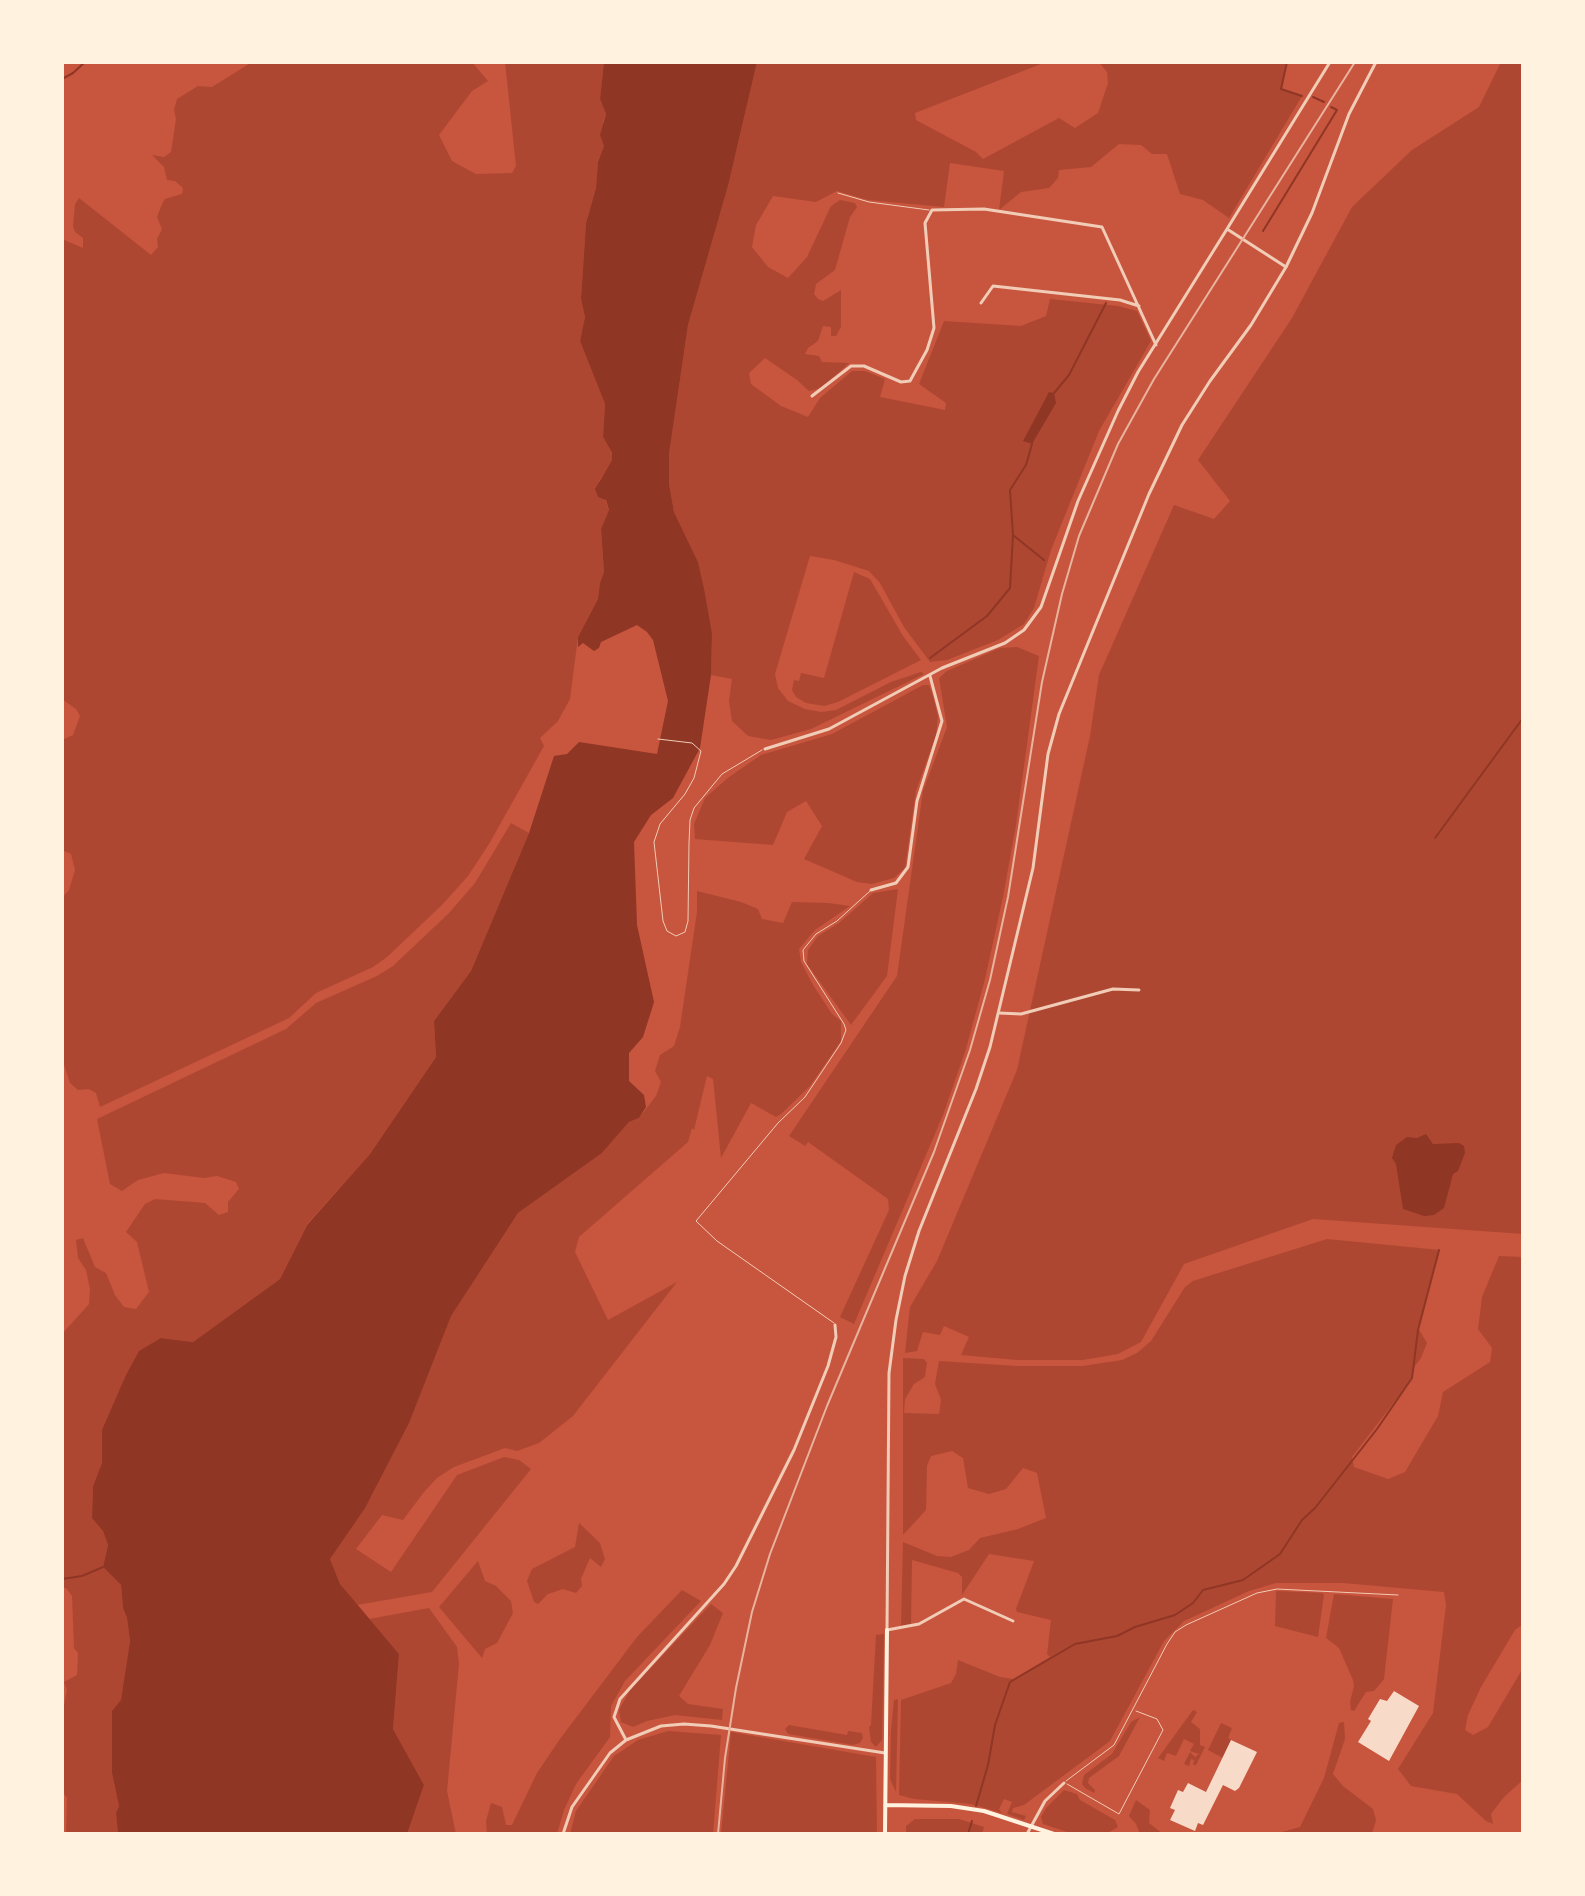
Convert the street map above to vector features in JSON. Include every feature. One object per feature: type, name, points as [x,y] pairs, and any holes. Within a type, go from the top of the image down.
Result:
[{"type":"main road","points":[[885,1834],[887,1630]]},
{"type":"main road","points":[[885,1805],[984,1811],[1054,1834]]},
{"type":"street","points":[[765,749],[829,729],[942,668],[1005,643],[1024,630],[1041,607],[1095,460],[1138,372],[1330,62]]},
{"type":"street","points":[[1013,1621],[964,1599],[911,1627],[887,1630],[889,1373],[905,1276],[919,1231],[976,1089],[999,1013],[1033,868],[1048,754],[1072,679],[1149,494],[1182,425],[1251,325],[1286,267],[1312,213],[1345,122],[1376,62]]},
{"type":"street","points":[[812,396],[851,366],[864,366],[901,382],[910,381],[927,350],[934,328],[925,223],[932,210],[984,209],[1102,227],[1156,345]]},
{"type":"street","points":[[1227,229],[1286,267]]},
{"type":"street","points":[[981,303],[993,286],[1120,300],[1139,306]]},
{"type":"street","points":[[871,890],[896,883],[908,867],[917,801],[942,721],[930,676]]},
{"type":"street","points":[[999,1013],[1021,1014],[1113,989],[1139,990]]},
{"type":"street","points":[[626,1740],[614,1717],[620,1699],[724,1584],[736,1566],[794,1450],[828,1366],[836,1337],[835,1325]]},
{"type":"street","points":[[563,1834],[572,1807],[610,1753],[626,1740],[661,1726],[711,1726],[885,1753]]},
{"type":"street","points":[[1027,1834],[1045,1801],[1064,1783]]},
{"type":"lane","points":[[838,193],[869,202],[932,210]]},
{"type":"lane","points":[[658,739],[692,743],[701,751],[694,778],[660,824],[654,842],[663,921],[667,931],[676,936],[685,932],[688,921],[690,820],[694,808],[722,774],[765,749]]},
{"type":"lane","points":[[835,1325],[717,1241],[696,1221],[778,1123],[805,1097],[845,1035],[844,1024],[804,961],[803,950],[816,934],[837,921],[871,890]]},
{"type":"lane","points":[[1064,1783],[1108,1751],[1175,1632],[1186,1625],[1238,1600],[1277,1589],[1398,1595]]},
{"type":"lane","points":[[1064,1783],[1085,1792],[1119,1814],[1163,1730],[1157,1719],[1144,1712],[1133,1711]]},
{"type":"shaded area","points":[[252,62],[472,62],[488,81],[472,91],[439,135],[452,161],[476,174],[512,173],[516,166],[505,62],[604,62],[600,99],[606,114],[603,122],[604,146],[586,223],[581,299],[585,317],[580,341],[605,404],[603,437],[612,454],[612,460],[599,481],[609,511],[601,529],[604,572],[598,599],[578,637],[570,699],[558,721],[540,738],[544,746],[489,844],[468,876],[442,905],[387,957],[373,967],[316,993],[289,1018],[100,1107],[96,1093],[89,1089],[78,1090],[70,1083],[62,1058],[62,898],[69,890],[75,870],[71,854],[62,850],[62,740],[73,735],[80,716],[62,699],[62,239],[83,248],[83,238],[73,226],[75,204],[79,198],[151,255],[158,247],[157,239],[162,229],[157,217],[162,204],[165,199],[182,194],[183,188],[175,181],[167,180],[164,167],[152,155],[164,157],[171,152],[177,99],[198,86],[212,87]]},
{"type":"shaded area","points":[[604,62],[757,62],[728,186],[688,325],[669,454],[669,484],[674,512],[698,562],[704,589],[712,633],[711,675],[700,748],[673,798],[651,815],[634,842],[637,925],[654,1002],[643,1037],[629,1053],[629,1081],[644,1095],[646,1107],[639,1118],[629,1122],[602,1153],[518,1213],[451,1316],[409,1423],[365,1508],[330,1559],[340,1584],[399,1654],[393,1729],[424,1785],[407,1834],[118,1834],[116,1813],[119,1806],[112,1773],[112,1711],[121,1700],[130,1641],[121,1585],[103,1567],[108,1545],[103,1531],[92,1518],[93,1486],[102,1463],[102,1430],[126,1375],[139,1351],[161,1338],[193,1342],[280,1279],[307,1225],[370,1154],[436,1057],[434,1021],[471,971],[529,833],[554,756],[567,754],[579,742],[657,754],[668,701],[653,640],[637,625],[601,642],[594,651],[583,643],[578,647],[578,637],[598,599],[604,572],[601,529],[609,510],[606,500],[598,497],[595,489],[612,460],[612,453],[603,437],[605,404],[580,341],[585,317],[581,299],[586,223],[604,146],[600,135],[606,114],[600,99]]},
{"type":"shaded area","points":[[757,62],[1046,62],[915,113],[916,120],[976,152],[983,159],[1059,118],[1075,128],[1098,113],[1108,83],[1107,72],[1099,62],[1287,62],[1281,88],[1302,96],[1229,218],[1203,200],[1180,194],[1167,154],[1152,154],[1141,145],[1119,144],[1091,167],[1059,170],[1058,178],[1049,188],[1021,192],[999,210],[1004,171],[950,163],[944,207],[868,200],[837,191],[816,202],[773,196],[756,225],[752,247],[768,267],[788,278],[807,257],[831,206],[840,200],[855,203],[857,207],[850,217],[835,270],[816,284],[814,294],[823,301],[841,290],[841,327],[836,336],[831,336],[831,327],[823,326],[818,341],[805,354],[819,356],[822,362],[849,363],[822,388],[809,391],[765,358],[749,373],[751,384],[781,406],[808,417],[820,398],[852,371],[865,371],[885,379],[880,397],[945,410],[946,403],[919,384],[944,321],[1021,326],[1046,316],[1050,299],[1137,311],[1151,341],[1099,431],[1051,550],[1034,608],[1024,624],[998,640],[947,660],[930,662],[904,627],[880,583],[869,571],[810,556],[775,674],[778,688],[788,701],[821,712],[836,710],[891,682],[921,672],[924,674],[811,729],[771,740],[748,736],[732,721],[729,701],[732,679],[711,675],[712,633],[698,562],[674,512],[669,484],[669,454],[688,325],[728,186]]},
{"type":"shaded area","points":[[1501,62],[1523,62],[1523,1234],[1313,1219],[1184,1264],[1141,1342],[1118,1354],[1083,1360],[1017,1360],[961,1355],[969,1337],[944,1326],[940,1335],[923,1332],[917,1351],[905,1353],[910,1307],[937,1261],[1017,1070],[1090,736],[1099,675],[1174,505],[1214,519],[1230,501],[1198,460],[1292,318],[1352,207],[1412,150],[1479,107]]},
{"type":"shaded area","points":[[1049,392],[1054,393],[1056,403],[1032,444],[1023,441]]},
{"type":"shaded area","points":[[854,572],[870,579],[903,636],[921,660],[838,702],[824,706],[806,703],[796,697],[792,690],[794,680],[799,681],[801,673],[824,678]]},
{"type":"shaded area","points":[[1017,647],[1039,656],[1016,825],[985,979],[965,1052],[943,1115],[854,1324],[840,1317],[889,1210],[888,1199],[808,1142],[805,1146],[789,1136],[897,976],[923,791],[947,727],[939,678],[947,671],[1000,648]]},
{"type":"shaded area","points":[[923,685],[929,685],[933,696],[938,716],[936,735],[916,791],[905,868],[894,878],[872,884],[857,882],[804,859],[822,826],[806,801],[787,812],[773,845],[695,839],[694,824],[705,798],[761,755],[832,734]]},
{"type":"shaded area","points":[[511,823],[529,833],[471,971],[434,1021],[436,1057],[370,1154],[307,1224],[280,1279],[193,1342],[161,1338],[102,1430],[102,1463],[93,1486],[92,1517],[103,1531],[108,1545],[103,1567],[121,1585],[130,1641],[121,1701],[112,1712],[112,1773],[119,1806],[116,1813],[118,1834],[66,1834],[67,1798],[62,1791],[62,1716],[67,1690],[64,1682],[77,1675],[78,1653],[74,1648],[72,1596],[66,1588],[62,1588],[62,1334],[89,1304],[90,1289],[86,1270],[78,1258],[76,1240],[83,1238],[95,1267],[106,1273],[124,1307],[136,1309],[149,1292],[137,1242],[126,1232],[145,1204],[155,1199],[205,1203],[219,1215],[228,1212],[228,1202],[239,1189],[236,1182],[217,1176],[204,1178],[164,1173],[138,1180],[122,1191],[110,1184],[97,1119],[286,1029],[316,1003],[393,966],[449,913],[475,883]]},
{"type":"shaded area","points":[[898,889],[887,976],[851,1025],[807,964],[808,950],[818,936],[839,923],[873,893]]},
{"type":"shaded area","points":[[697,891],[741,902],[758,909],[762,919],[783,923],[792,902],[850,906],[815,930],[799,949],[801,962],[813,985],[832,1014],[841,1021],[841,1041],[810,1086],[781,1114],[776,1117],[751,1103],[721,1158],[713,1079],[707,1076],[694,1130],[692,1128],[688,1142],[579,1237],[575,1252],[608,1320],[677,1282],[573,1416],[539,1443],[517,1451],[505,1448],[454,1467],[437,1478],[403,1520],[382,1515],[356,1549],[391,1572],[457,1475],[504,1457],[519,1460],[531,1469],[432,1592],[357,1605],[340,1584],[330,1559],[374,1491],[446,1322],[518,1213],[602,1153],[629,1122],[639,1118],[656,1096],[661,1082],[655,1071],[660,1055],[674,1046],[680,1027],[697,912]]},
{"type":"shaded area","points":[[1426,1134],[1433,1144],[1459,1143],[1464,1146],[1465,1153],[1458,1171],[1453,1174],[1444,1208],[1434,1215],[1424,1216],[1403,1209],[1396,1164],[1392,1158],[1396,1145],[1407,1137],[1417,1138]]},
{"type":"shaded area","points":[[1327,1239],[1440,1250],[1418,1328],[1427,1343],[1421,1358],[1411,1380],[1352,1457],[1354,1467],[1388,1479],[1405,1472],[1438,1416],[1443,1392],[1490,1362],[1492,1348],[1478,1329],[1482,1297],[1499,1256],[1523,1257],[1523,1624],[1515,1630],[1481,1687],[1468,1715],[1465,1730],[1473,1735],[1488,1727],[1523,1668],[1523,1780],[1491,1814],[1493,1824],[1457,1794],[1411,1786],[1398,1769],[1433,1713],[1446,1605],[1444,1592],[1343,1583],[1276,1583],[1249,1591],[1184,1621],[1164,1641],[1110,1741],[1024,1805],[1013,1808],[1012,1812],[1026,1816],[1024,1820],[1007,1814],[1012,1802],[1004,1799],[999,1809],[1002,1813],[971,1804],[899,1795],[901,1700],[951,1683],[958,1660],[1013,1679],[1050,1657],[1047,1654],[1051,1620],[1017,1612],[1016,1609],[1034,1561],[989,1554],[962,1595],[962,1577],[958,1573],[912,1560],[911,1624],[901,1626],[903,1542],[937,1556],[951,1557],[969,1550],[980,1538],[1018,1529],[1046,1518],[1037,1473],[1023,1468],[1006,1489],[989,1494],[968,1488],[963,1458],[952,1451],[931,1456],[927,1466],[926,1510],[903,1535],[903,1358],[924,1359],[927,1363],[925,1377],[914,1384],[905,1399],[904,1413],[939,1414],[941,1400],[935,1384],[939,1361],[1083,1366],[1122,1360],[1151,1341],[1185,1287],[1193,1281]]},
{"type":"shaded area","points":[[579,1523],[600,1543],[605,1559],[601,1567],[590,1558],[581,1579],[582,1586],[576,1593],[563,1589],[548,1594],[538,1604],[534,1602],[527,1581],[532,1569],[575,1547]]},
{"type":"shaded area","points":[[478,1561],[485,1581],[496,1586],[511,1601],[513,1613],[497,1643],[485,1649],[482,1658],[439,1607]]},
{"type":"shaded area","points":[[682,1590],[701,1601],[625,1681],[611,1706],[610,1737],[576,1784],[557,1834],[487,1834],[486,1821],[491,1803],[502,1807],[506,1825],[512,1825],[537,1773],[560,1739],[637,1637]]},
{"type":"shaded area","points":[[1276,1591],[1324,1595],[1318,1637],[1275,1626]]},
{"type":"shaded area","points":[[1334,1594],[1393,1599],[1384,1679],[1374,1691],[1366,1692],[1354,1711],[1350,1702],[1353,1680],[1339,1648],[1326,1638]]},
{"type":"shaded area","points":[[711,1604],[723,1613],[710,1645],[679,1696],[688,1704],[723,1709],[722,1720],[675,1715],[633,1727],[621,1722],[619,1710],[630,1690]]},
{"type":"shaded area","points":[[429,1608],[457,1647],[459,1664],[447,1791],[456,1834],[407,1834],[424,1785],[393,1729],[399,1654],[369,1619]]},
{"type":"shaded area","points":[[884,1634],[882,1740],[876,1747],[871,1742],[869,1727],[876,1635]]},
{"type":"shaded area","points":[[898,1699],[896,1792],[890,1779],[891,1731],[894,1700]]},
{"type":"shaded area","points":[[1193,1710],[1197,1712],[1191,1722],[1200,1729],[1200,1745],[1205,1747],[1196,1765],[1191,1759],[1189,1766],[1184,1764],[1190,1752],[1195,1757],[1199,1754],[1190,1751],[1194,1744],[1184,1739],[1176,1756],[1167,1753],[1164,1761],[1158,1758]]},
{"type":"shaded area","points":[[1140,1717],[1119,1756],[1089,1778],[1088,1783],[1095,1790],[1094,1793],[1085,1788],[1082,1784],[1084,1775],[1112,1754],[1131,1722]]},
{"type":"shaded area","points":[[1344,1722],[1345,1739],[1333,1774],[1343,1786],[1373,1809],[1376,1820],[1372,1834],[1275,1834],[1300,1827],[1324,1778],[1339,1723]]},
{"type":"shaded area","points":[[1221,1723],[1232,1728],[1228,1738],[1231,1740],[1223,1758],[1208,1750]]},
{"type":"shaded area","points":[[789,1725],[847,1735],[848,1731],[862,1733],[863,1738],[853,1745],[788,1734],[785,1729]]},
{"type":"shaded area","points":[[668,1731],[721,1735],[713,1834],[570,1834],[576,1811],[614,1756],[638,1740]]},
{"type":"shaded area","points":[[731,1732],[876,1757],[877,1834],[721,1834]]},
{"type":"shaded area","points":[[1064,1790],[1077,1794],[1080,1800],[1115,1820],[1118,1827],[1106,1834],[1073,1834],[1043,1824],[1041,1817],[1046,1808]]},
{"type":"shaded area","points":[[1136,1800],[1150,1810],[1149,1823],[1163,1834],[1140,1834],[1129,1816]]},
{"type":"shaded area","points":[[915,1819],[959,1819],[984,1827],[982,1834],[906,1834],[906,1826]]},
{"type":"building","points":[[1394,1691],[1419,1706],[1389,1761],[1358,1742],[1380,1699],[1387,1701]]},
{"type":"building","points":[[1231,1740],[1257,1752],[1239,1788],[1235,1791],[1223,1785],[1203,1825],[1198,1823],[1195,1831],[1170,1820],[1175,1810],[1170,1808],[1178,1790],[1183,1792],[1188,1783],[1206,1792]]},
{"type":"waterway","points":[[62,79],[85,62]]},
{"type":"waterway","points":[[1287,62],[1281,89],[1302,96]]},
{"type":"waterway","points":[[1313,97],[1324,102]]},
{"type":"waterway","points":[[1263,231],[1337,110],[1331,107]]},
{"type":"waterway","points":[[1054,393],[1069,375],[1106,303]]},
{"type":"waterway","points":[[1032,444],[1026,465],[1010,490],[1013,535],[1044,560]]},
{"type":"waterway","points":[[930,658],[987,616],[1010,588],[1013,535]]},
{"type":"waterway","points":[[1435,838],[1523,718]]},
{"type":"waterway","points":[[976,1806],[995,1725],[1010,1682],[1075,1644],[1117,1636],[1175,1615],[1193,1603],[1203,1590],[1243,1580],[1280,1554],[1302,1520],[1377,1429],[1412,1378],[1418,1330],[1439,1250]]},
{"type":"waterway","points":[[62,1579],[82,1576],[103,1567]]},
{"type":"waterway","points":[[968,1834],[972,1821]]},
{"type":"railway","points":[[718,1834],[736,1688],[752,1612],[770,1554],[827,1406],[934,1152],[970,1050],[990,980],[1008,897],[1042,682],[1079,536],[1118,444],[1154,379],[1355,62]]}]
